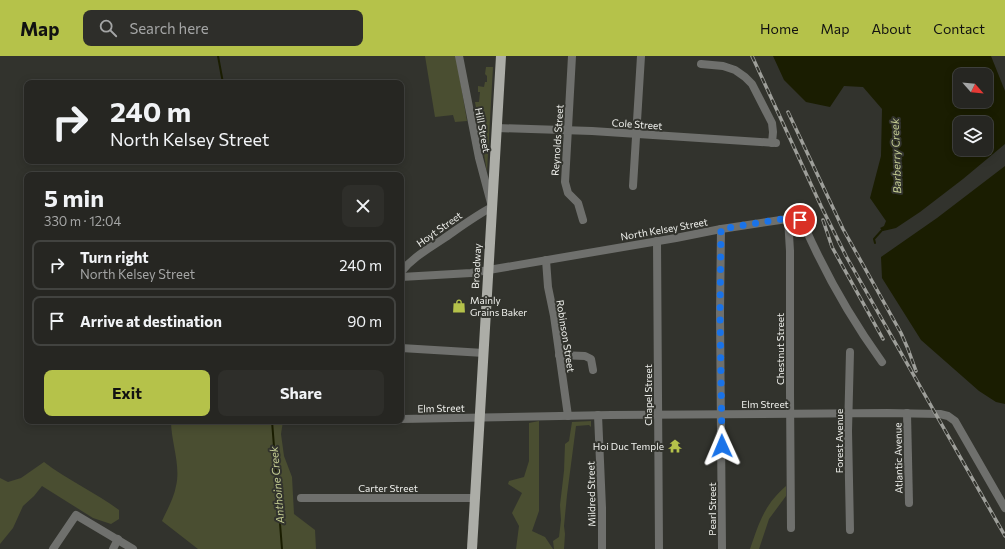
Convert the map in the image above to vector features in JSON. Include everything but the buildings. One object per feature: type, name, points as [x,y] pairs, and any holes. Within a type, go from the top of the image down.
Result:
[{"type":"main road","name":"Broadway","points":[[472,549],[500,56]]},
{"type":"street","name":"Hill Street","points":[[459,56],[479,158],[492,206]]},
{"type":"street","name":"Reynolds Street","points":[[572,56],[565,186],[568,194],[578,203],[583,220]]},
{"type":"street","points":[[633,186],[641,56]]},
{"type":"street","name":"Cole Street","points":[[497,128],[636,134],[774,143],[772,123],[752,84],[736,70],[723,66],[701,64]]},
{"type":"street","name":"Hoyt Street","points":[[404,268],[410,261],[424,251],[492,206]]},
{"type":"street","points":[[788,218],[800,220],[804,225],[825,271],[839,296],[860,332],[882,362]]},
{"type":"street","name":"North Kelsey Street","points":[[404,277],[471,273],[788,218]]},
{"type":"street","name":"Chestnut Street","points":[[788,218],[790,258],[791,528]]},
{"type":"street","name":"Pearl Street","points":[[721,229],[720,313],[722,549]]},
{"type":"street","name":"Chapel Street","points":[[657,241],[659,549]]},
{"type":"street","name":"Robinson Street","points":[[546,260],[568,416]]},
{"type":"street","points":[[404,348],[484,353]]},
{"type":"street","name":"Forest Avenue","points":[[850,352],[850,530]]},
{"type":"street","points":[[559,355],[585,356],[591,359],[593,370]]},
{"type":"street","name":"Atlantic Avenue","points":[[907,413],[909,503]]},
{"type":"street","name":"Elm Street","points":[[404,419],[598,415],[940,414],[948,416],[955,421],[1005,508]]},
{"type":"street","name":"Mildred Street","points":[[598,415],[602,501],[602,549]]},
{"type":"street","name":"Carter Street","points":[[301,498],[476,498]]},
{"type":"street","points":[[53,549],[76,515],[133,549]]},
{"type":"street","points":[[113,549],[118,539]]},
{"type":"shaded area","points":[[425,56],[456,56],[467,121],[455,122],[453,115],[435,117]]},
{"type":"shaded area","points":[[486,67],[493,67],[487,172],[475,102],[479,102],[480,92],[478,92],[478,86],[484,87],[485,82],[487,82],[487,76],[485,74]]},
{"type":"shaded area","points":[[539,421],[539,511],[532,531],[545,537],[553,549],[516,549],[519,526],[512,513],[522,493],[508,484],[509,481],[524,477],[529,461],[529,423]]},
{"type":"shaded area","points":[[591,421],[591,427],[589,425],[576,426],[567,495],[564,526],[564,549],[554,549],[553,541],[559,537],[561,520],[560,505],[564,471],[565,444],[569,441],[572,422]]},
{"type":"shaded area","points":[[171,424],[283,424],[281,434],[284,456],[292,477],[294,514],[315,530],[316,549],[198,549],[162,521],[174,495],[177,478],[177,462]]},
{"type":"shaded area","points":[[44,462],[62,475],[119,510],[119,519],[111,524],[93,518],[42,486],[23,506],[13,528],[0,544],[0,478],[8,482],[21,478]]},
{"type":"shaded area","points":[[786,486],[786,496],[769,519],[759,549],[750,549],[767,507]]},
{"type":"water","points":[[773,56],[991,56],[1005,91],[1005,144],[993,154],[993,116],[953,116],[953,156],[991,156],[920,212],[896,228],[883,231],[880,228],[884,226],[886,221],[870,198],[881,156],[882,109],[863,87],[844,86],[830,107],[806,102],[784,80]]},
{"type":"water","points":[[1005,166],[1005,404],[996,402],[979,391],[921,340],[882,278],[881,257],[937,218]]},
{"type":"waterway","name":"Anthoine Creek","points":[[218,56],[222,80]]},
{"type":"waterway","name":"Barberry Creek","points":[[875,243],[874,239],[883,229]]},
{"type":"waterway","name":"Anthoine Creek","points":[[272,424],[282,549]]},
{"type":"railway","points":[[752,56],[821,206],[846,256],[1005,536]]},
{"type":"railway","points":[[788,112],[843,229],[901,333],[916,371]]},
{"type":"railway","points":[[823,220],[832,247],[883,339]]},
{"type":"place","name":"Mainly Grains Baker","points":[[459,306]]},
{"type":"place","name":"Hoi Duc Temple","points":[[675,446]]},
{"type":"route","points":[[722,446],[720,313],[721,229],[788,218],[800,220]]}]
